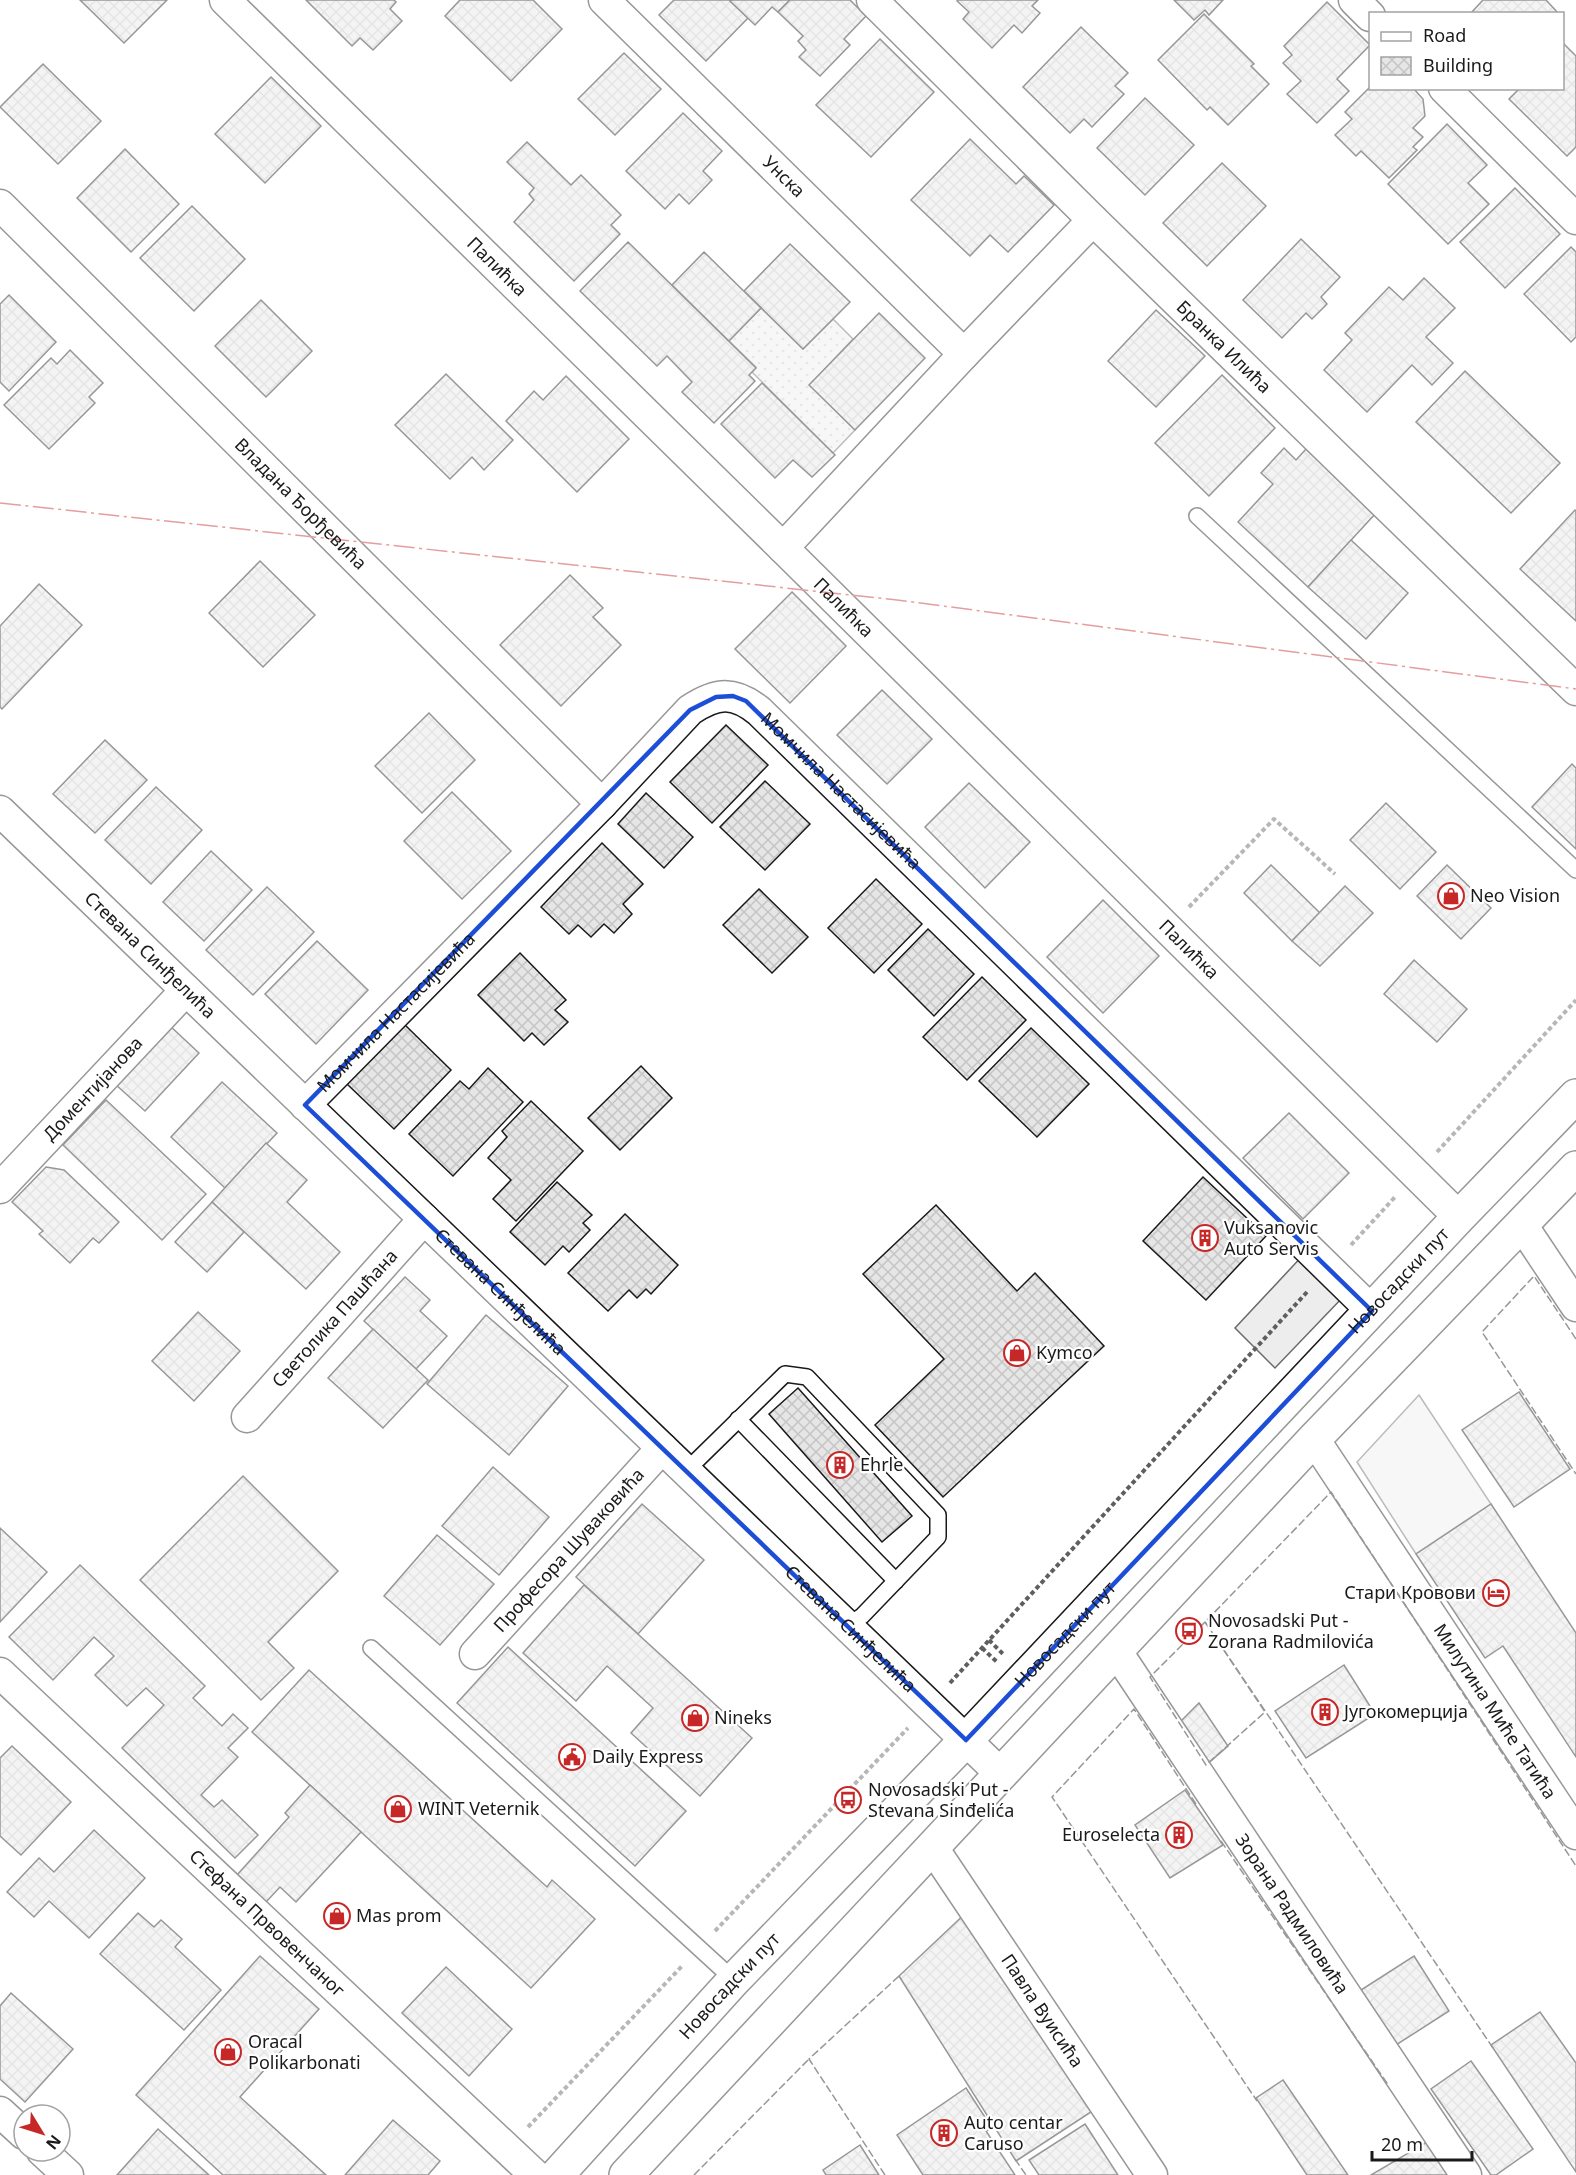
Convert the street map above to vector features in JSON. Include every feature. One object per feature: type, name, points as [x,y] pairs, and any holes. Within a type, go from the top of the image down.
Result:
[{"type":"main road","name":"Новосадски пут","points":[[557,2175],[734,1980],[966,1740],[1576,1096]]},
{"type":"main road","points":[[626,2175],[1314,1439],[1576,1168]]},
{"type":"street","name":"Палићка","points":[[225,0],[1459,1217]]},
{"type":"street","name":"Унска","points":[[604,0],[964,354]]},
{"type":"street","name":"Бранка Илића","points":[[872,0],[1093,220],[1576,690]]},
{"type":"street","points":[[1354,0],[1369,14]]},
{"type":"street","points":[[1446,90],[1576,219]]},
{"type":"street","name":"Владана Ђорђевића","points":[[0,205],[602,804]]},
{"type":"street","points":[[783,548],[1093,220]]},
{"type":"street","name":"Момчила Настасијевића","points":[[305,1105],[602,804],[690,710],[716,697],[733,696],[746,701],[759,711],[1372,1311]]},
{"type":"street","name":"Стевана Синђелића","points":[[0,811],[1001,1774]]},
{"type":"street","name":"Доментијанова","points":[[0,1188],[186,990]]},
{"type":"street","name":"Светолика Пашћана","points":[[247,1417],[424,1219]]},
{"type":"street","points":[[1522,1225],[1576,1306]]},
{"type":"street","name":"Милутина Миће Татића","points":[[1314,1439],[1576,1834]]},
{"type":"street","name":"Професора Шуваковића","points":[[475,1654],[662,1448]]},
{"type":"street","name":"Зорана Радмиловића","points":[[1117,1652],[1466,2175]]},
{"type":"street","name":"Стефана Првовенчаног","points":[[0,1672],[535,2175]]},
{"type":"street","name":"Павла Вуисића","points":[[933,1848],[1152,2175]]},
{"type":"street","points":[[0,2112],[12,2123]]},
{"type":"street","points":[[55,2163],[68,2175]]},
{"type":"lane","points":[[1197,516],[1576,870]]},
{"type":"lane","points":[[686,1471],[785,1374],[807,1377],[938,1515],[938,1537],[862,1616],[848,1626]]},
{"type":"lane","points":[[738,1419],[896,1581]]},
{"type":"lane","points":[[371,1648],[734,1980]]},
{"type":"path","points":[[1168,930],[1274,819],[1335,874]]},
{"type":"path","points":[[507,2149],[930,1705],[1576,1000]]},
{"type":"highlighted area","points":[[733,696],[746,701],[1372,1311],[966,1740],[305,1105],[690,710],[716,697]]},
{"type":"shaded area","points":[[761,308],[803,349],[833,319],[853,339],[810,385],[855,430],[833,453],[752,372],[756,367],[729,341]]},
{"type":"shaded area","points":[[1306,1252],[1344,1296],[1275,1368],[1235,1328]]},
{"type":"shaded area","points":[[1419,1395],[1491,1504],[1416,1554],[1357,1462]]},
{"type":"building","points":[[80,0],[167,0],[124,43]]},
{"type":"building","points":[[306,0],[394,0],[396,2],[390,9],[402,21],[373,50],[360,38],[352,46]]},
{"type":"building","points":[[460,0],[533,0],[562,29],[511,81],[445,16]]},
{"type":"building","points":[[674,0],[732,0],[730,1],[748,18],[706,61],[659,15]]},
{"type":"building","points":[[790,0],[778,12],[772,7],[755,25],[730,1]]},
{"type":"building","points":[[790,0],[850,0],[866,16],[844,39],[850,45],[820,76],[799,57],[806,50],[798,41],[803,36],[778,12]]},
{"type":"building","points":[[958,0],[1038,0],[1032,6],[1040,13],[1022,33],[1014,25],[992,48],[963,19],[969,12]]},
{"type":"building","points":[[1174,0],[1223,0],[1209,15],[1205,10],[1194,20]]},
{"type":"building","points":[[1483,0],[1546,0],[1557,12],[1472,12]]},
{"type":"building","points":[[1327,2],[1369,44],[1337,79],[1349,91],[1317,123],[1287,94],[1301,81],[1283,63],[1292,55],[1284,46]]},
{"type":"building","points":[[1204,14],[1254,64],[1251,66],[1269,84],[1228,125],[1210,107],[1207,110],[1158,60]]},
{"type":"building","points":[[1081,27],[1128,73],[1115,86],[1124,94],[1092,127],[1084,119],[1070,133],[1023,87]]},
{"type":"building","points":[[880,39],[934,92],[871,157],[816,105]]},
{"type":"building","points":[[1564,44],[1576,56],[1576,147],[1567,156],[1509,99],[1518,90],[1564,90]]},
{"type":"building","points":[[624,53],[661,89],[615,135],[578,99]]},
{"type":"building","points":[[43,64],[101,121],[58,164],[0,107]]},
{"type":"building","points":[[271,77],[321,126],[265,183],[215,134]]},
{"type":"building","points":[[1369,88],[1369,90],[1415,90],[1423,99],[1425,116],[1413,128],[1423,137],[1413,147],[1417,150],[1389,178],[1361,151],[1356,156],[1335,135],[1352,119],[1345,112]]},
{"type":"building","points":[[1145,98],[1194,145],[1145,195],[1097,148]]},
{"type":"building","points":[[683,113],[722,151],[703,171],[712,180],[689,204],[679,194],[665,209],[626,171]]},
{"type":"building","points":[[1447,124],[1487,165],[1468,183],[1489,204],[1448,244],[1388,184]]},
{"type":"building","points":[[970,139],[1016,184],[1024,176],[1054,205],[1008,252],[990,235],[970,256],[911,200]]},
{"type":"building","points":[[527,142],[571,185],[581,175],[621,215],[611,225],[620,234],[574,281],[514,222],[534,200],[529,194],[534,188],[507,162]]},
{"type":"building","points":[[125,149],[179,204],[131,252],[77,198]]},
{"type":"building","points":[[1222,163],[1266,206],[1207,266],[1163,223]]},
{"type":"building","points":[[1515,188],[1560,234],[1505,288],[1460,242]]},
{"type":"building","points":[[192,206],[245,259],[194,311],[140,258]]},
{"type":"building","points":[[1301,239],[1340,277],[1321,297],[1327,304],[1312,319],[1306,313],[1282,338],[1243,300]]},
{"type":"building","points":[[628,242],[756,368],[749,375],[755,381],[714,423],[682,392],[692,382],[667,356],[657,366],[580,291]]},
{"type":"building","points":[[790,244],[850,302],[803,349],[744,291]]},
{"type":"building","points":[[1571,247],[1576,252],[1576,337],[1571,342],[1524,294]]},
{"type":"building","points":[[704,252],[761,308],[729,341],[672,285]]},
{"type":"building","points":[[1424,278],[1455,308],[1426,337],[1453,363],[1432,385],[1412,365],[1367,412],[1324,370],[1352,340],[1345,333],[1389,287],[1403,300]]},
{"type":"building","points":[[9,295],[56,342],[9,391],[0,382],[0,304]]},
{"type":"building","points":[[261,300],[312,351],[266,397],[215,346]]},
{"type":"building","points":[[1156,310],[1205,356],[1156,407],[1108,361]]},
{"type":"building","points":[[879,313],[925,358],[855,430],[809,385]]},
{"type":"building","points":[[70,350],[103,383],[89,397],[95,403],[49,449],[4,405],[51,358],[57,364]]},
{"type":"building","points":[[1465,371],[1560,463],[1511,513],[1416,422]]},
{"type":"building","points":[[446,374],[513,440],[484,470],[472,457],[450,479],[395,425]]},
{"type":"building","points":[[1222,375],[1275,428],[1209,496],[1155,443]]},
{"type":"building","points":[[566,376],[629,439],[577,492],[506,421],[534,391],[543,400]]},
{"type":"building","points":[[762,383],[835,455],[812,477],[793,460],[775,478],[721,424]]},
{"type":"building","points":[[1284,448],[1296,460],[1306,449],[1376,513],[1308,587],[1238,522],[1273,484],[1261,473]]},
{"type":"building","points":[[1576,511],[1576,621],[1520,569]]},
{"type":"building","points":[[1351,540],[1408,593],[1366,639],[1308,587]]},
{"type":"building","points":[[260,561],[315,615],[263,667],[209,613]]},
{"type":"building","points":[[570,575],[603,608],[593,617],[621,645],[561,706],[500,645]]},
{"type":"building","points":[[39,584],[82,625],[2,709],[0,707],[0,626]]},
{"type":"building","points":[[792,592],[846,646],[790,703],[735,649]]},
{"type":"building","points":[[882,690],[932,739],[887,784],[837,735]]},
{"type":"building","points":[[429,713],[475,760],[422,813],[375,766]]},
{"type":"building","points":[[726,725],[768,765],[712,823],[670,782]]},
{"type":"building","points":[[105,740],[147,780],[95,833],[53,794]]},
{"type":"building","points":[[1572,764],[1576,768],[1576,849],[1532,807]]},
{"type":"building","points":[[765,781],[810,824],[765,870],[720,827]]},
{"type":"building","points":[[969,783],[1030,842],[985,888],[925,827]]},
{"type":"building","points":[[156,787],[202,830],[151,884],[105,840]]},
{"type":"building","points":[[452,792],[511,851],[462,899],[404,841]]},
{"type":"building","points":[[646,793],[693,837],[664,868],[618,824]]},
{"type":"building","points":[[1386,803],[1436,852],[1400,889],[1350,840]]},
{"type":"building","points":[[602,843],[643,884],[623,904],[632,914],[614,933],[604,924],[591,937],[578,925],[569,934],[541,907]]},
{"type":"building","points":[[211,851],[252,890],[204,941],[163,902]]},
{"type":"building","points":[[1271,865],[1320,913],[1292,941],[1244,893]]},
{"type":"building","points":[[1447,865],[1491,908],[1461,939],[1417,896]]},
{"type":"building","points":[[876,879],[922,924],[874,973],[828,928]]},
{"type":"building","points":[[1345,886],[1373,913],[1320,966],[1292,941]]},
{"type":"building","points":[[267,887],[314,932],[253,995],[206,950]]},
{"type":"building","points":[[759,889],[808,937],[772,973],[723,925]]},
{"type":"building","points":[[1103,900],[1159,956],[1103,1013],[1047,957]]},
{"type":"building","points":[[928,929],[974,974],[934,1016],[888,970]]},
{"type":"building","points":[[317,941],[368,990],[316,1044],[265,994]]},
{"type":"building","points":[[520,953],[566,1000],[555,1010],[568,1022],[544,1045],[532,1033],[524,1041],[478,995]]},
{"type":"building","points":[[1414,960],[1467,1009],[1437,1042],[1384,994]]},
{"type":"building","points":[[982,977],[1026,1020],[967,1080],[923,1037]]},
{"type":"building","points":[[404,1024],[451,1070],[394,1129],[347,1084]]},
{"type":"building","points":[[169,1025],[199,1053],[145,1111],[115,1084]]},
{"type":"building","points":[[1031,1028],[1089,1084],[1037,1137],[979,1081]]},
{"type":"building","points":[[641,1066],[672,1098],[620,1150],[588,1118]]},
{"type":"building","points":[[488,1068],[523,1102],[453,1176],[409,1134],[460,1081],[469,1089]]},
{"type":"building","points":[[222,1082],[277,1133],[225,1188],[171,1137]]},
{"type":"building","points":[[106,1100],[206,1194],[162,1240],[63,1145]]},
{"type":"building","points":[[531,1101],[583,1151],[516,1221],[493,1199],[511,1180],[488,1158],[507,1137],[502,1131]]},
{"type":"building","points":[[1289,1113],[1349,1173],[1303,1219],[1243,1158]]},
{"type":"building","points":[[266,1143],[307,1180],[287,1202],[340,1252],[306,1289],[212,1202]]},
{"type":"building","points":[[46,1167],[64,1170],[119,1222],[99,1243],[93,1238],[70,1263],[39,1234],[43,1231],[12,1202]]},
{"type":"building","name":"Vuksanovic Auto Servis","points":[[1203,1177],[1266,1236],[1206,1300],[1143,1241]]},
{"type":"building","points":[[557,1182],[592,1215],[583,1223],[590,1230],[569,1252],[563,1246],[545,1265],[510,1232]]},
{"type":"building","points":[[212,1202],[244,1232],[207,1272],[175,1242]]},
{"type":"building","name":"Kymco","points":[[936,1205],[1017,1291],[1035,1273],[1104,1346],[943,1497],[875,1425],[944,1359],[863,1274]]},
{"type":"building","points":[[625,1214],[678,1265],[651,1294],[646,1289],[637,1298],[629,1290],[608,1311],[568,1273]]},
{"type":"building","points":[[405,1277],[430,1300],[420,1311],[447,1336],[416,1369],[364,1321]]},
{"type":"building","points":[[198,1312],[240,1351],[194,1401],[152,1361]]},
{"type":"building","points":[[486,1315],[568,1386],[509,1455],[427,1384]]},
{"type":"building","points":[[373,1329],[428,1380],[383,1428],[328,1378]]},
{"type":"building","name":"Ehrle","points":[[798,1388],[912,1516],[882,1542],[769,1414]]},
{"type":"building","points":[[1519,1392],[1570,1469],[1514,1507],[1462,1430]]},
{"type":"building","points":[[493,1467],[549,1517],[499,1575],[442,1526]]},
{"type":"building","points":[[243,1476],[338,1571],[268,1642],[294,1668],[261,1700],[140,1580]]},
{"type":"building","points":[[642,1504],[704,1560],[638,1634],[576,1577]]},
{"type":"building","name":"Стари Кровови","points":[[1491,1504],[1576,1633],[1576,1757],[1503,1646],[1485,1658],[1416,1554]]},
{"type":"building","points":[[0,1528],[47,1572],[0,1622]]},
{"type":"building","points":[[437,1535],[494,1584],[440,1645],[384,1596]]},
{"type":"building","points":[[80,1565],[205,1686],[193,1698],[222,1726],[233,1714],[248,1728],[228,1748],[238,1757],[201,1795],[214,1807],[222,1800],[258,1835],[235,1858],[122,1748],[164,1705],[146,1688],[127,1706],[95,1675],[114,1656],[94,1637],[53,1680],[9,1637]]},
{"type":"building","points":[[584,1585],[752,1738],[700,1796],[631,1733],[653,1708],[607,1666],[576,1701],[523,1653]]},
{"type":"building","name":"Daily Express","points":[[508,1647],[686,1811],[635,1866],[457,1703]]},
{"type":"building","name":"Југокомерција","points":[[1344,1665],[1375,1714],[1306,1758],[1275,1711]]},
{"type":"building","name":"WINT Veternik","points":[[309,1670],[547,1887],[552,1880],[595,1919],[531,1988],[252,1732]]},
{"type":"building","points":[[1199,1703],[1228,1746],[1206,1765],[1179,1723]]},
{"type":"building","points":[[12,1746],[71,1802],[21,1855],[0,1836],[0,1758]]},
{"type":"building","points":[[310,1785],[361,1832],[296,1902],[280,1887],[266,1902],[237,1875],[289,1817],[285,1813]]},
{"type":"building","name":"Euroselecta","points":[[1185,1790],[1223,1845],[1170,1878],[1135,1825]]},
{"type":"building","points":[[94,1830],[145,1878],[89,1938],[49,1901],[34,1917],[7,1892],[39,1858],[54,1872]]},
{"type":"building","points":[[968,1911],[1097,2108],[1016,2161],[899,1976]]},
{"type":"building","points":[[138,1913],[154,1927],[161,1920],[182,1939],[175,1947],[221,1990],[184,2030],[100,1954]]},
{"type":"building","name":"Oracal Polikarbonati","points":[[260,1956],[319,2009],[240,2097],[326,2175],[223,2175],[136,2095]]},
{"type":"building","points":[[1414,1956],[1449,2011],[1396,2045],[1361,1990]]},
{"type":"building","points":[[446,1967],[512,2029],[469,2076],[402,2013]]},
{"type":"building","points":[[11,1993],[73,2049],[25,2102],[0,2079],[0,2006]]},
{"type":"building","points":[[1540,2012],[1576,2063],[1576,2172],[1491,2045]]},
{"type":"building","points":[[1471,2061],[1533,2149],[1496,2175],[1491,2175],[1431,2089]]},
{"type":"building","points":[[1283,2080],[1348,2175],[1307,2175],[1256,2098]]},
{"type":"building","name":"Auto centar Caruso","points":[[966,2088],[992,2128],[986,2131],[1015,2175],[923,2175],[897,2135]]},
{"type":"building","points":[[393,2120],[440,2161],[428,2175],[345,2175]]},
{"type":"building","points":[[1085,2124],[1118,2175],[1039,2175],[1029,2160]]},
{"type":"building","points":[[158,2129],[209,2175],[117,2175]]},
{"type":"building","points":[[1427,2142],[1450,2175],[1371,2175]]},
{"type":"building","points":[[860,2145],[879,2175],[826,2175],[823,2170]]},
{"type":"fence","points":[[1576,1339],[1534,1276],[1482,1332],[1576,1474]]},
{"type":"fence","points":[[1493,2048],[1205,1622],[1331,1492],[1576,1866]]},
{"type":"fence","points":[[1205,1622],[1265,1712],[1206,1765],[1150,1677],[1205,1622]]},
{"type":"fence","points":[[1196,1804],[1134,1709],[1052,1797],[1257,2101]]},
{"type":"fence","points":[[1221,1841],[1389,2086]]},
{"type":"fence","points":[[885,2175],[809,2059],[899,1976],[901,1979]]},
{"type":"fence","points":[[694,2175],[810,2060]]},
{"type":"fence","points":[[1015,2159],[1026,2175]]},
{"type":"power","points":[[0,503],[897,600],[1576,689]]},
{"type":"place","name":"Neo Vision","points":[[1451,896]]},
{"type":"place","name":"Vuksanovic Auto Servis","points":[[1205,1238]]},
{"type":"place","name":"Kymco","points":[[1017,1353]]},
{"type":"place","name":"Ehrle","points":[[840,1465]]},
{"type":"place","name":"Стари Кровови","points":[[1496,1593]]},
{"type":"place","name":"Novosadski Put - Zorana Radmilovića","points":[[1189,1631]]},
{"type":"place","name":"Југокомерција","points":[[1325,1712]]},
{"type":"place","name":"Nineks","points":[[695,1718]]},
{"type":"place","name":"Daily Express","points":[[572,1757]]},
{"type":"place","name":"Novosadski Put - Stevana Sinđelića","points":[[848,1800]]},
{"type":"place","name":"WINT Veternik","points":[[398,1809]]},
{"type":"place","name":"Euroselecta","points":[[1179,1835]]},
{"type":"place","name":"Mas prom","points":[[337,1916]]},
{"type":"place","name":"Oracal Polikarbonati","points":[[228,2052]]},
{"type":"place","name":"Auto centar Caruso","points":[[944,2133]]}]
